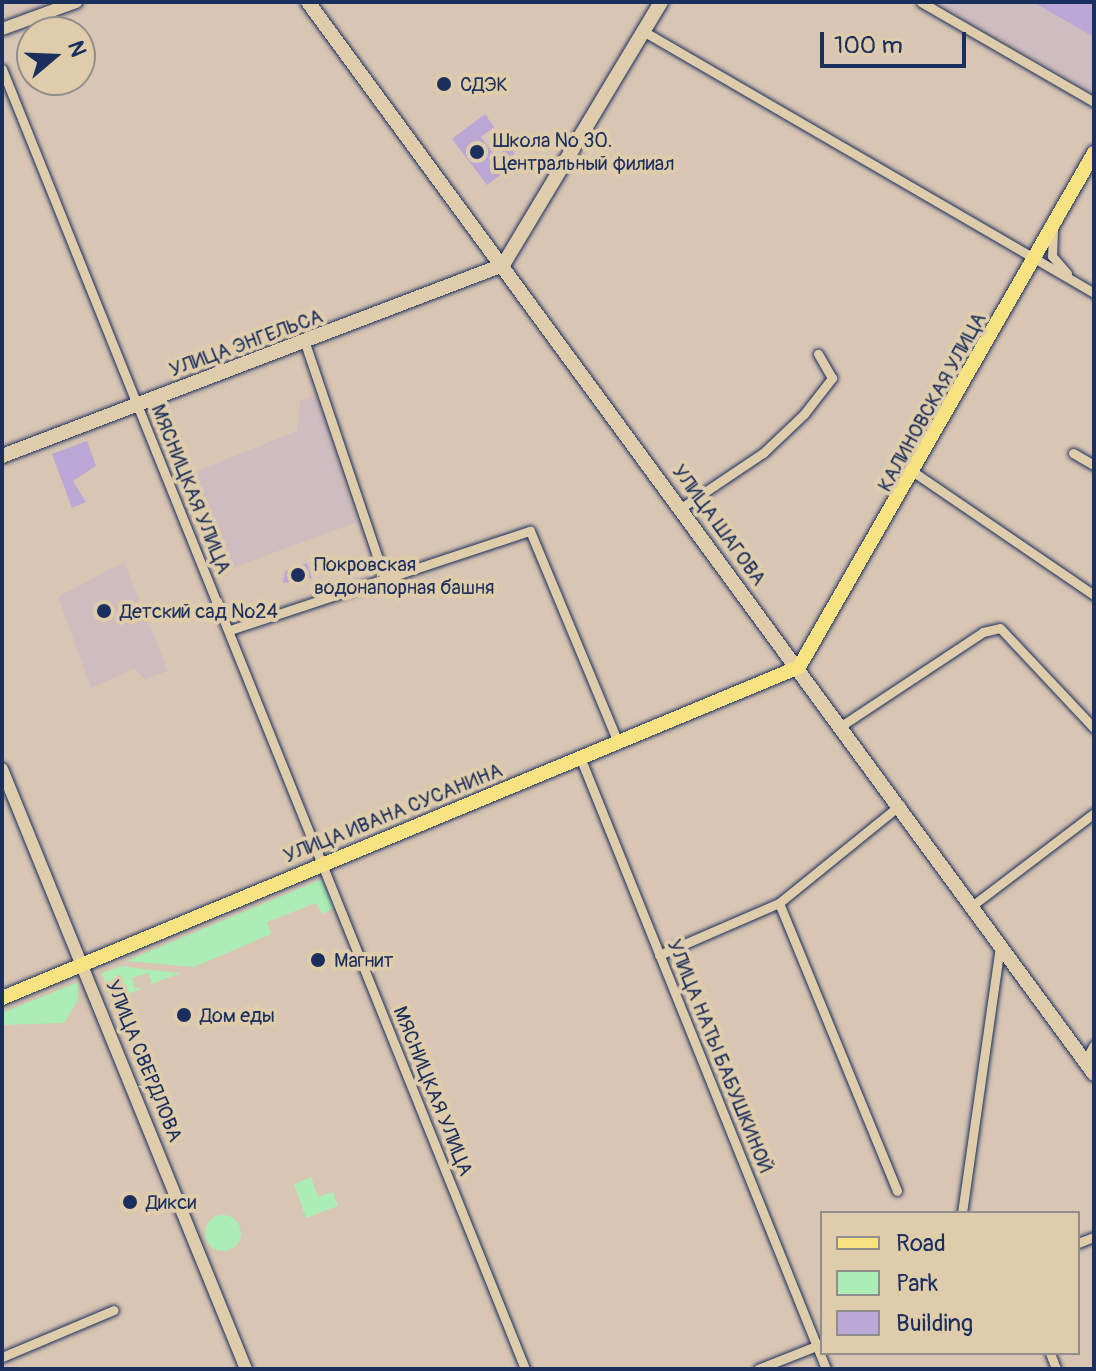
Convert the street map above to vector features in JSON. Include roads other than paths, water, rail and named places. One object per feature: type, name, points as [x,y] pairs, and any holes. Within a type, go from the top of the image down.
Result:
[{"type":"main road","name":"УЛИЦА ШАГОВА","points":[[308,2],[799,667],[1094,1074]]},
{"type":"main road","points":[[503,265],[661,2]]},
{"type":"main road","name":"КАЛИНОВСКАЯ УЛИЦА","points":[[799,667],[915,473],[1094,153]]},
{"type":"main road","name":"УЛИЦА ЭНГЕЛЬСА","points":[[2,456],[503,265]]},
{"type":"main road","name":"УЛИЦА ИВАНА СУСАНИНА","points":[[2,998],[799,667]]},
{"type":"street","points":[[2,29],[76,2]]},
{"type":"street","points":[[921,2],[1094,102]]},
{"type":"street","points":[[643,31],[1094,293]]},
{"type":"street","name":"МЯСНИЦКАЯ УЛИЦА","points":[[2,69],[326,863],[525,1369]]},
{"type":"street","points":[[1055,220],[1052,256],[1078,283]]},
{"type":"street","points":[[305,343],[384,577]]},
{"type":"street","points":[[681,508],[763,453],[804,414],[811,397],[832,378],[818,354]]},
{"type":"street","points":[[1073,453],[1094,465]]},
{"type":"street","points":[[915,473],[1094,595]]},
{"type":"street","points":[[230,630],[530,531],[618,742]]},
{"type":"street","points":[[841,726],[983,632],[1000,628],[1094,728]]},
{"type":"street","name":"УЛИЦА НАТЫ БАБУШКИНОЙ","points":[[580,757],[819,1345]]},
{"type":"street","name":"УЛИЦА СВЕРДЛОВА","points":[[2,769],[84,964],[246,1369]]},
{"type":"street","points":[[659,955],[779,903],[900,805]]},
{"type":"street","points":[[973,905],[1094,813]]},
{"type":"street","points":[[779,903],[897,1191]]},
{"type":"street","points":[[962,1211],[1001,944]]},
{"type":"street","points":[[1085,1061],[1094,1045]]},
{"type":"street","points":[[2,1357],[114,1310]]},
{"type":"street","points":[[758,1369],[819,1345]]},
{"type":"place","name":"СДЭК","points":[[444,84]]},
{"type":"place","name":"Школа № 30. Центральный филиал","points":[[477,152]]},
{"type":"place","name":"Покровская водонапорная башня","points":[[298,575]]},
{"type":"place","name":"Детский сад №24","points":[[104,611]]},
{"type":"place","name":"Магнит","points":[[318,960]]},
{"type":"place","name":"Дом еды","points":[[184,1015]]},
{"type":"place","name":"Дикси","points":[[130,1202]]}]
